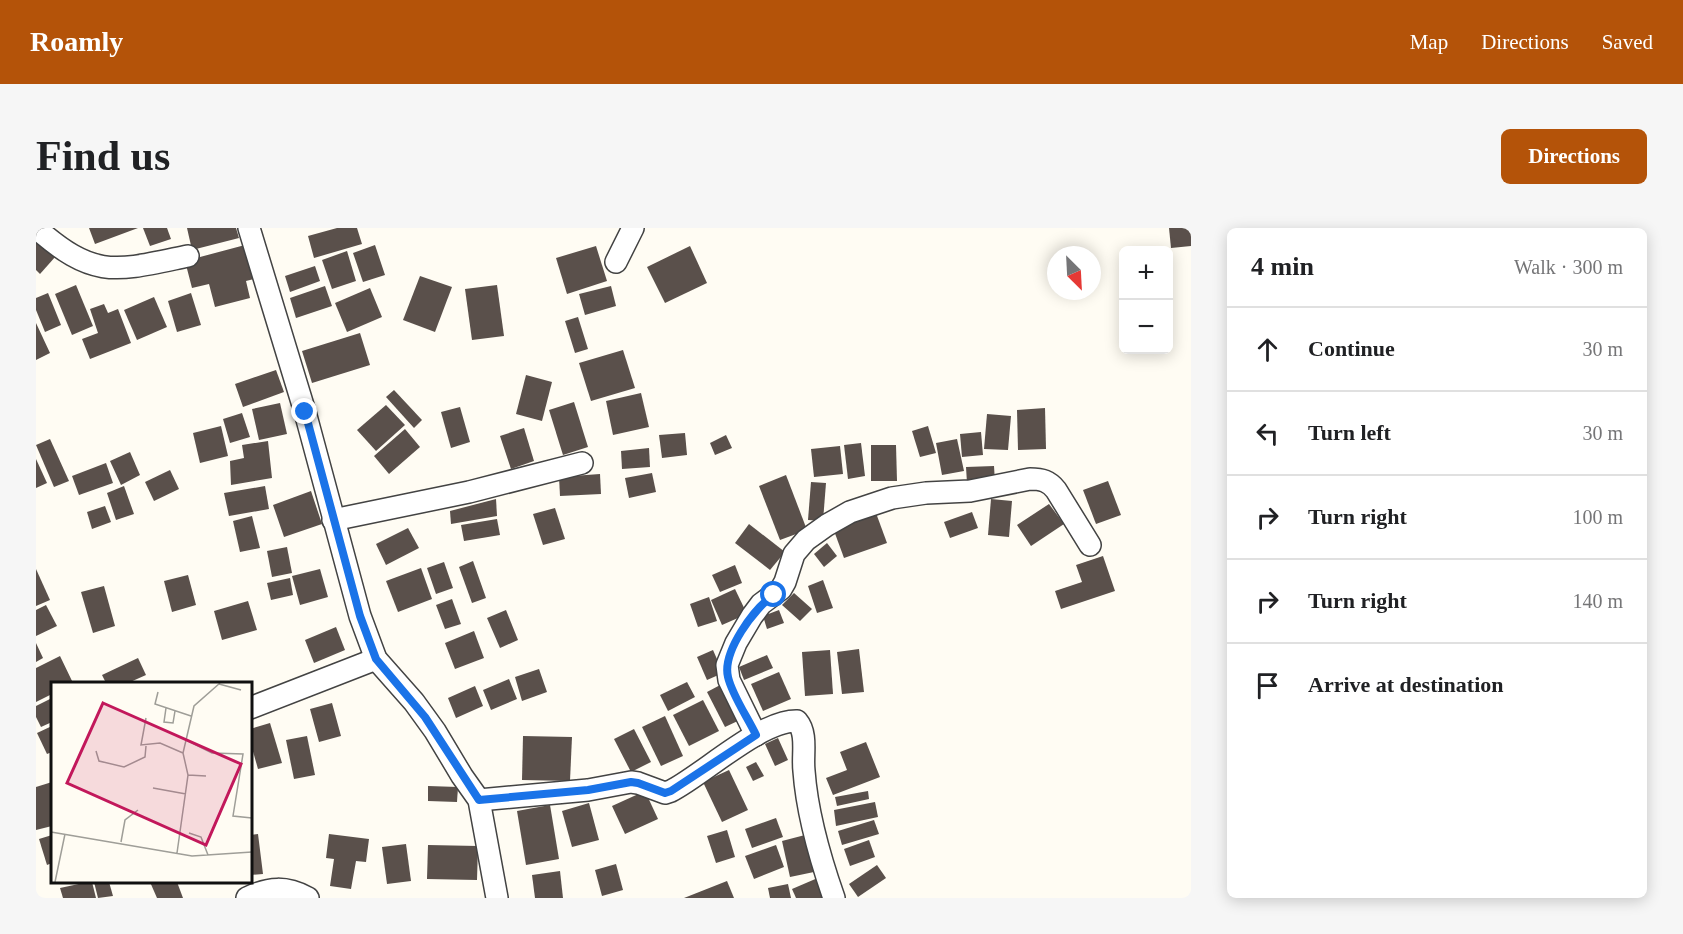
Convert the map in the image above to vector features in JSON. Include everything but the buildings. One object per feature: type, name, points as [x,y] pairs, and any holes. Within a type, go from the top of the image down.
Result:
[{"type":"street","points":[[36,228],[76,258],[102,268],[136,267],[188,256]]},
{"type":"street","points":[[249,228],[305,412],[360,616],[376,659],[425,717],[479,800],[497,898],[489,898]]},
{"type":"street","points":[[616,262],[633,228]]},
{"type":"street","points":[[333,520],[469,492],[582,463]]},
{"type":"street","points":[[756,735],[729,681],[727,665],[730,654],[756,610],[781,589],[794,554],[812,535],[842,516],[861,507],[892,498],[970,490],[1039,479],[1052,485],[1056,490],[1090,545]]},
{"type":"street","points":[[252,707],[376,659]]},
{"type":"street","points":[[479,800],[588,790],[631,782],[665,793],[756,735],[794,721],[799,723],[803,738],[805,786],[814,829],[834,898]]},
{"type":"street","points":[[246,898],[275,888],[288,889],[308,898]]},
{"type":"route","points":[[305,412],[360,616],[376,659],[425,717],[479,800],[588,790],[631,782],[665,793],[682,785],[756,735],[729,681],[727,665],[730,654],[756,610],[774,595]]}]
